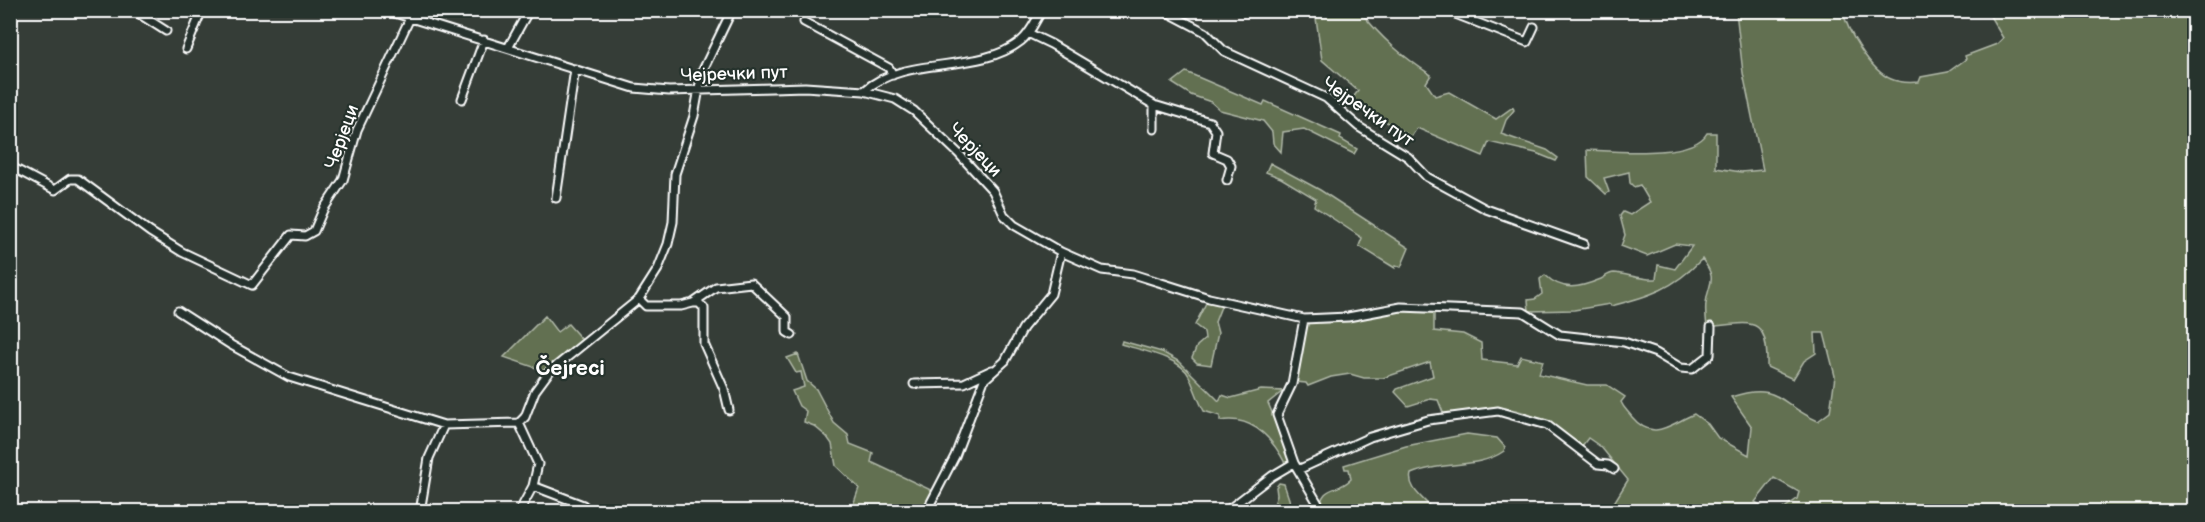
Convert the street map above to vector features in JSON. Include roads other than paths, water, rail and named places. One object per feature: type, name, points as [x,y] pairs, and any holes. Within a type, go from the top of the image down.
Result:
[{"type":"street","points":[[186,49],[202,10]]},
{"type":"street","name":"Чејречки пут","points":[[386,10],[634,88],[669,91],[805,87],[864,91]]},
{"type":"street","points":[[508,48],[529,10]]},
{"type":"street","points":[[178,311],[231,345],[289,377],[444,425],[519,423],[525,417],[535,391],[549,372],[639,299],[658,269],[668,244],[673,222],[675,174],[694,116],[706,61],[732,10]]},
{"type":"street","points":[[864,91],[873,83],[892,75],[976,58],[1012,46],[1028,33],[1042,10]]},
{"type":"street","name":"Чејречки пут","points":[[1163,10],[1205,32],[1224,51],[1326,98],[1359,127],[1408,157],[1427,177],[1486,208],[1584,244]]},
{"type":"street","points":[[1445,10],[1527,42],[1534,27]]},
{"type":"street","points":[[140,12],[166,31]]},
{"type":"street","name":"Черјеци","points":[[10,166],[55,190],[70,179],[78,179],[134,222],[182,252],[249,285],[256,283],[291,236],[305,236],[314,231],[323,210],[343,180],[357,130],[410,18]]},
{"type":"street","points":[[804,22],[889,68],[892,75]]},
{"type":"street","points":[[1028,33],[1051,44],[1154,105],[1202,118],[1214,126],[1216,131],[1214,153],[1227,159],[1231,166],[1227,180]]},
{"type":"street","points":[[462,99],[484,40]]},
{"type":"street","points":[[556,198],[574,69]]},
{"type":"street","name":"Черјеци","points":[[864,91],[895,99],[914,111],[993,191],[1007,219],[1061,252],[1109,272],[1132,274],[1209,298],[1304,319],[1348,317],[1401,307],[1523,312],[1560,335],[1624,342],[1656,353],[1687,369],[1695,367],[1710,355],[1711,327]]},
{"type":"street","points":[[1154,105],[1154,129]]},
{"type":"street","points":[[926,512],[956,456],[981,386],[1000,366],[1023,328],[1051,294],[1061,252]]},
{"type":"street","points":[[693,303],[716,287],[751,283],[787,316],[788,332],[792,335]]},
{"type":"street","points":[[639,299],[642,304],[653,307],[699,303],[704,308],[704,344],[724,389],[729,410]]},
{"type":"street","points":[[1304,319],[1289,393],[1277,415],[1297,466],[1323,512]]},
{"type":"street","points":[[914,384],[964,383],[1000,366]]},
{"type":"street","points":[[1225,512],[1272,476],[1370,437],[1428,420],[1498,411],[1547,425],[1598,464],[1608,465],[1614,469]]},
{"type":"street","points":[[519,423],[538,464],[533,486],[519,512]]},
{"type":"street","points":[[420,512],[429,458],[444,425]]},
{"type":"street","points":[[533,486],[583,505],[590,512]]},
{"type":"district","name":"Čejreci","points":[[570,368]]}]
